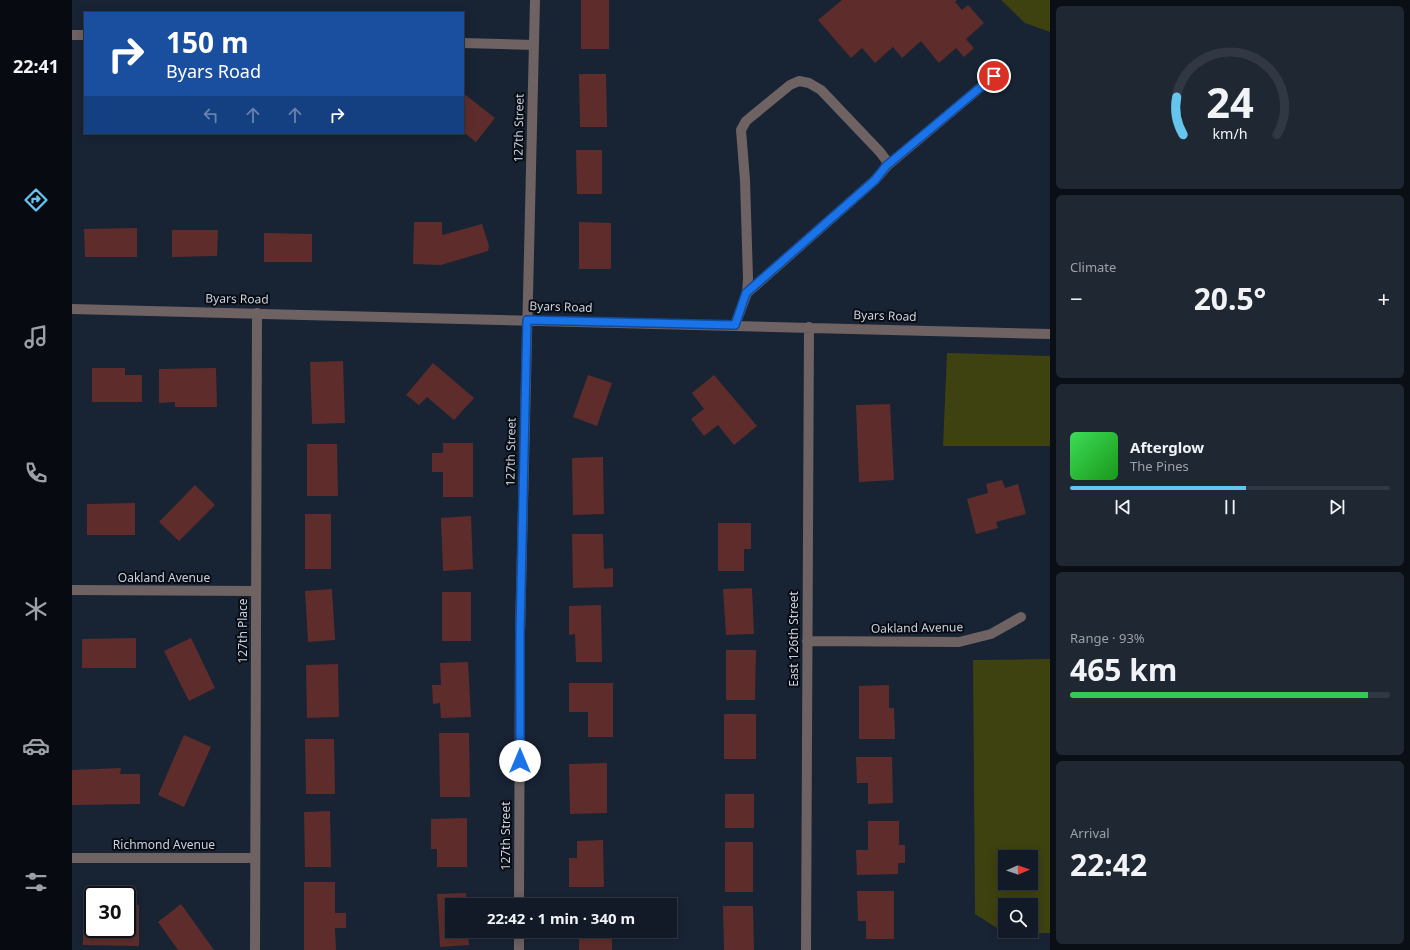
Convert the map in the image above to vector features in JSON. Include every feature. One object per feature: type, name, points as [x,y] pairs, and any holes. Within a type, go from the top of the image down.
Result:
[{"type":"street","name":"127th Street","points":[[519,898],[520,633],[535,0]]},
{"type":"street","points":[[72,35],[84,35]]},
{"type":"street","points":[[464,43],[534,45]]},
{"type":"street","points":[[746,293],[875,180],[886,166],[994,76]]},
{"type":"street","points":[[735,325],[746,293],[748,278],[745,180],[741,130],[746,121],[790,85],[799,81],[809,83],[821,90],[880,152],[886,160],[886,166]]},
{"type":"street","name":"Byars Road","points":[[72,309],[1050,334]]},
{"type":"street","name":"127th Place","points":[[255,950],[257,313]]},
{"type":"street","name":"East 126th Street","points":[[806,950],[809,327]]},
{"type":"street","name":"Oakland Avenue","points":[[72,590],[256,591]]},
{"type":"street","name":"Oakland Avenue","points":[[807,641],[958,642],[991,634],[1021,617]]},
{"type":"street","name":"Richmond Avenue","points":[[72,858],[256,858]]},
{"type":"street","points":[[519,938],[519,950]]},
{"type":"green space","points":[[1001,0],[1050,0],[1050,32],[1025,23]]},
{"type":"green space","points":[[947,353],[1050,356],[1050,446],[943,446]]},
{"type":"green space","points":[[1050,659],[1050,933],[1038,933],[1038,898],[998,898],[998,929],[975,914],[973,660]]},
{"type":"building","points":[[581,0],[609,0],[609,49],[581,49]]},
{"type":"building","points":[[842,0],[957,0],[955,2],[962,10],[968,5],[984,23],[966,39],[974,48],[964,57],[956,48],[939,63],[921,41],[902,58],[893,47],[875,63],[862,48],[851,58],[818,20]]},
{"type":"building","points":[[579,74],[606,74],[607,127],[580,127]]},
{"type":"building","points":[[464,94],[495,118],[476,142],[464,133]]},
{"type":"building","points":[[576,150],[602,150],[602,194],[577,194]]},
{"type":"building","points":[[414,222],[442,222],[442,235],[482,224],[489,246],[488,251],[441,265],[413,264]]},
{"type":"building","points":[[579,222],[611,223],[611,269],[579,269]]},
{"type":"building","points":[[137,228],[137,257],[85,257],[84,229]]},
{"type":"building","points":[[172,230],[218,230],[217,256],[172,257]]},
{"type":"building","points":[[264,233],[312,234],[312,262],[264,262]]},
{"type":"building","points":[[343,361],[345,423],[312,424],[310,362]]},
{"type":"building","points":[[433,363],[474,398],[454,420],[427,397],[419,405],[406,395]]},
{"type":"building","points":[[92,368],[125,368],[125,375],[142,375],[142,402],[92,402]]},
{"type":"building","points":[[216,368],[217,407],[175,407],[175,402],[159,403],[159,369]]},
{"type":"building","points":[[588,375],[612,383],[597,426],[573,417]]},
{"type":"building","points":[[714,375],[757,426],[734,445],[718,425],[704,436],[691,419],[704,409],[692,393]]},
{"type":"building","points":[[890,404],[894,480],[859,482],[856,405]]},
{"type":"building","points":[[443,443],[473,443],[473,497],[443,497],[443,472],[432,472],[432,453],[443,453]]},
{"type":"building","points":[[307,444],[337,444],[338,496],[307,496]]},
{"type":"building","points":[[603,457],[604,514],[573,515],[572,458]]},
{"type":"building","points":[[1002,480],[1005,488],[1018,484],[1026,514],[996,522],[998,528],[976,534],[967,499],[988,493],[986,484]]},
{"type":"building","points":[[195,485],[215,505],[179,541],[159,522]]},
{"type":"building","points":[[135,503],[135,535],[87,535],[87,504]]},
{"type":"building","points":[[305,514],[331,514],[331,569],[305,569]]},
{"type":"building","points":[[471,516],[473,569],[443,571],[441,518]]},
{"type":"building","points":[[718,523],[751,523],[751,549],[744,549],[744,571],[718,571]]},
{"type":"building","points":[[572,534],[603,534],[604,569],[613,568],[613,587],[573,588]]},
{"type":"building","points":[[752,588],[754,634],[726,635],[723,589]]},
{"type":"building","points":[[332,589],[335,640],[308,642],[305,591]]},
{"type":"building","points":[[442,592],[471,592],[471,641],[442,641]]},
{"type":"building","points":[[601,605],[602,662],[576,662],[575,634],[569,635],[569,606]]},
{"type":"building","points":[[136,638],[136,668],[82,668],[82,639]]},
{"type":"building","points":[[191,638],[215,688],[189,701],[164,651]]},
{"type":"building","points":[[726,650],[756,650],[755,700],[726,700]]},
{"type":"building","points":[[468,662],[471,717],[441,718],[440,703],[433,704],[432,685],[441,685],[440,663]]},
{"type":"building","points":[[338,664],[339,717],[307,718],[306,665]]},
{"type":"building","points":[[569,683],[613,683],[613,737],[588,737],[588,712],[569,712]]},
{"type":"building","points":[[889,685],[889,708],[894,708],[895,739],[859,739],[859,686]]},
{"type":"building","points":[[724,714],[756,714],[756,759],[724,759]]},
{"type":"building","points":[[439,733],[469,733],[470,797],[440,797]]},
{"type":"building","points":[[184,735],[211,747],[184,807],[158,795]]},
{"type":"building","points":[[305,739],[334,739],[335,794],[306,794]]},
{"type":"building","points":[[856,757],[892,757],[893,803],[868,804],[868,783],[857,783]]},
{"type":"building","points":[[607,763],[607,813],[570,814],[569,764]]},
{"type":"building","points":[[121,768],[120,774],[140,774],[140,804],[72,805],[72,770]]},
{"type":"building","points":[[725,794],[754,794],[754,828],[725,828]]},
{"type":"building","points":[[330,811],[331,867],[305,867],[304,812]]},
{"type":"building","points":[[467,818],[467,867],[437,867],[437,849],[431,849],[431,819]]},
{"type":"building","points":[[868,821],[899,821],[899,845],[905,845],[905,863],[898,863],[898,874],[857,875],[856,850],[868,850]]},
{"type":"building","points":[[603,840],[604,887],[569,887],[569,858],[577,858],[577,841]]},
{"type":"building","points":[[725,842],[753,842],[753,892],[725,892]]},
{"type":"building","points":[[304,882],[335,882],[335,913],[346,913],[346,928],[335,928],[336,950],[304,950]]},
{"type":"building","points":[[857,891],[894,891],[894,939],[866,939],[866,921],[858,921]]},
{"type":"building","points":[[466,893],[466,898],[445,898],[445,938],[468,938],[469,945],[440,947],[437,894]]},
{"type":"building","points":[[181,904],[214,950],[178,950],[158,922]]},
{"type":"building","points":[[136,905],[139,905],[139,946],[83,945],[83,919],[84,938],[136,938]]},
{"type":"building","points":[[723,906],[753,906],[754,950],[724,950]]},
{"type":"building","points":[[579,938],[612,938],[612,950],[579,950]]},
{"type":"route","points":[[520,761],[520,633],[527,320],[735,325],[746,293],[875,180],[886,166],[994,76]]}]
